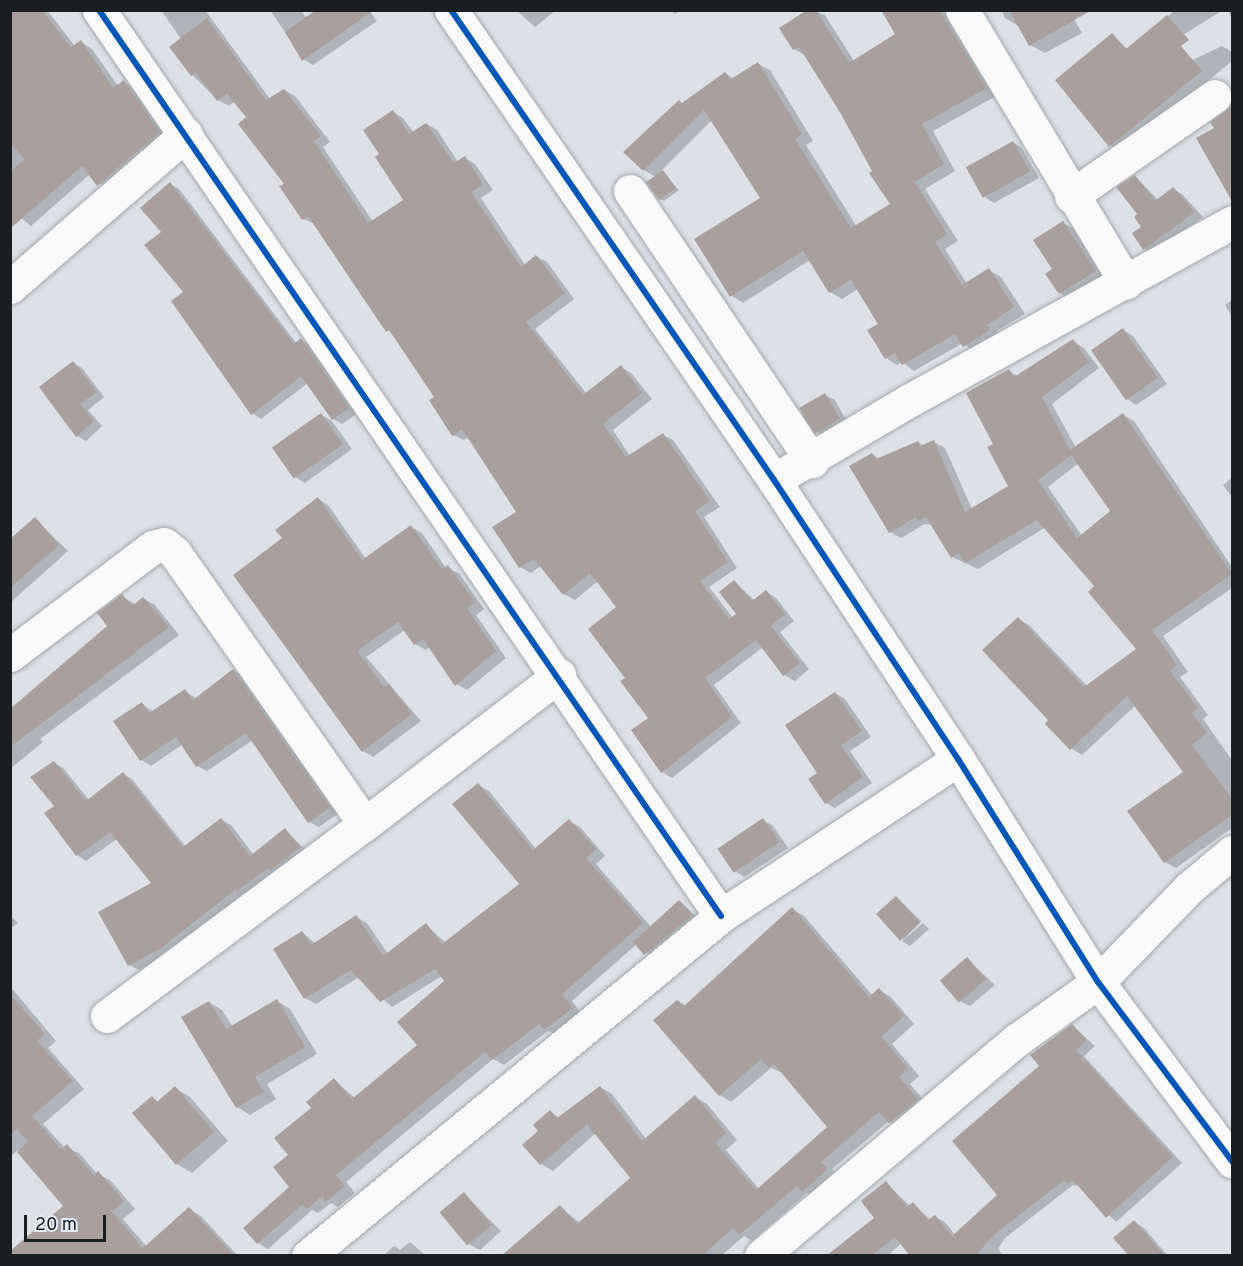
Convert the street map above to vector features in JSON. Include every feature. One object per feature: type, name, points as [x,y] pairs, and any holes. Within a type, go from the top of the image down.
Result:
[{"type":"street","points":[[99,10],[559,675],[721,916]]},
{"type":"street","points":[[451,10],[774,480],[958,759],[1098,982],[1233,1161]]},
{"type":"street","points":[[962,10],[1071,196],[1126,283]]},
{"type":"street","points":[[1071,196],[1215,96]]},
{"type":"street","points":[[10,287],[186,134]]},
{"type":"street","points":[[630,191],[812,461]]},
{"type":"street","points":[[774,480],[812,461],[910,400],[1233,222]]},
{"type":"street","points":[[640,287],[678,260]]},
{"type":"street","points":[[10,655],[153,547],[164,544],[175,553],[365,824]]},
{"type":"street","points":[[107,1016],[365,824],[559,675]]},
{"type":"street","points":[[308,1256],[721,916],[958,759]]},
{"type":"street","points":[[761,1256],[1018,1039],[1098,982],[1189,888],[1233,852]]},
{"type":"building","points":[[10,10],[42,10],[71,47],[81,40],[113,88],[124,80],[160,132],[97,186],[82,166],[10,229],[10,172],[25,159],[10,144]]},
{"type":"building","points":[[316,10],[374,10],[302,61],[285,32]]},
{"type":"building","points":[[807,10],[816,10],[849,63],[895,34],[881,10],[939,10],[987,88],[922,124],[944,164],[915,182],[947,234],[935,242],[962,285],[989,268],[1014,307],[987,325],[990,330],[963,347],[955,334],[902,365],[895,353],[885,359],[867,330],[878,324],[851,280],[829,293],[803,251],[730,297],[694,239],[760,198],[704,110],[643,171],[623,152],[679,100],[682,103],[725,72],[731,79],[758,62],[802,134],[795,139],[851,228],[890,204],[869,173],[872,171],[841,114],[799,47],[793,50],[779,28]]},
{"type":"building","points":[[1009,10],[1092,10],[1029,46]]},
{"type":"building","points":[[1167,15],[1189,40],[1181,46],[1202,71],[1109,147],[1055,80],[1112,33],[1126,49]]},
{"type":"building","points":[[207,18],[266,100],[284,89],[321,136],[314,141],[368,223],[403,200],[375,157],[379,154],[363,130],[393,110],[409,134],[426,123],[454,163],[465,156],[483,184],[471,192],[521,267],[536,255],[565,293],[526,322],[583,395],[621,365],[642,393],[603,424],[626,457],[663,433],[710,501],[695,511],[728,562],[700,581],[729,619],[736,614],[719,592],[734,580],[752,601],[766,590],[785,614],[771,626],[800,663],[783,676],[756,640],[705,678],[732,717],[661,773],[631,730],[648,718],[620,681],[625,678],[588,629],[616,607],[590,573],[563,595],[534,559],[519,568],[492,527],[516,512],[462,429],[452,436],[429,400],[434,397],[389,330],[386,332],[308,216],[302,220],[279,186],[284,184],[238,124],[246,117],[227,94],[217,101],[196,73],[191,76],[169,47]]},
{"type":"building","points":[[1233,105],[1233,203],[1196,138],[1214,128],[1210,122]]},
{"type":"building","points":[[1013,141],[1030,172],[983,198],[966,167]]},
{"type":"building","points":[[663,170],[676,188],[659,200],[646,182]]},
{"type":"building","points":[[1135,175],[1155,201],[1173,187],[1195,212],[1143,250],[1132,233],[1141,227],[1134,217],[1137,214],[1116,187]]},
{"type":"building","points":[[170,182],[294,344],[301,338],[349,408],[332,420],[301,376],[251,415],[171,301],[183,292],[144,245],[161,232],[140,208]]},
{"type":"building","points":[[1063,221],[1096,271],[1059,294],[1045,274],[1052,269],[1033,240]]},
{"type":"building","points":[[1123,328],[1158,378],[1126,400],[1091,350]]},
{"type":"building","points":[[1073,339],[1089,362],[1042,397],[1070,450],[1123,413],[1232,574],[1152,630],[1177,665],[1170,671],[1198,708],[1192,713],[1207,733],[1192,745],[1233,800],[1233,814],[1164,863],[1127,811],[1183,772],[1127,696],[1070,750],[1045,724],[1048,720],[982,650],[1018,617],[1084,687],[1136,649],[1088,592],[1094,586],[1037,520],[965,563],[959,553],[951,558],[926,517],[917,521],[916,517],[889,533],[849,466],[872,453],[876,459],[918,441],[920,446],[934,440],[965,512],[1008,486],[987,447],[993,444],[966,393],[1009,369],[1014,377]],"holes":[[[1071,455],[1110,511],[1077,538],[1038,480]]]},
{"type":"building","points":[[73,361],[97,392],[80,404],[94,421],[76,437],[39,387]]},
{"type":"building","points":[[825,393],[840,419],[814,434],[799,408]]},
{"type":"building","points":[[321,413],[343,444],[294,479],[272,447]]},
{"type":"building","points":[[318,497],[362,560],[411,525],[442,569],[448,565],[475,602],[467,608],[496,651],[455,686],[423,639],[414,645],[398,622],[357,651],[384,687],[389,684],[412,714],[362,752],[233,575],[282,538],[275,530]]},
{"type":"building","points":[[35,517],[59,545],[10,588],[10,539]]},
{"type":"building","points":[[122,594],[132,606],[143,597],[169,627],[10,747],[10,709],[107,626],[97,613]]},
{"type":"building","points":[[233,669],[330,807],[308,823],[246,733],[196,767],[176,737],[140,761],[113,721],[142,702],[149,713],[185,689],[193,700]]},
{"type":"building","points":[[835,692],[862,731],[841,745],[863,777],[825,804],[808,779],[817,773],[785,725]]},
{"type":"building","points":[[54,761],[86,801],[123,772],[183,847],[221,818],[250,856],[285,828],[300,847],[270,871],[268,868],[237,891],[236,889],[161,948],[128,966],[98,912],[151,883],[110,832],[76,856],[44,813],[54,806],[30,777]]},
{"type":"building","points":[[478,783],[533,850],[569,819],[596,849],[586,858],[643,923],[562,994],[573,1008],[544,1030],[539,1024],[492,1060],[485,1052],[336,1175],[345,1186],[326,1202],[322,1196],[307,1209],[303,1204],[257,1244],[243,1228],[289,1187],[273,1167],[288,1155],[274,1138],[311,1108],[306,1102],[334,1078],[352,1099],[417,1045],[397,1022],[444,981],[435,969],[380,1002],[351,970],[304,999],[273,949],[302,931],[311,945],[356,915],[383,956],[426,923],[442,944],[519,884],[452,804]]},
{"type":"building","points":[[763,818],[779,842],[734,873],[717,849]]},
{"type":"building","points":[[896,896],[920,923],[900,941],[876,914]]},
{"type":"building","points":[[679,900],[693,915],[644,955],[633,942]]},
{"type":"building","points":[[792,907],[869,997],[879,988],[904,1016],[881,1037],[908,1068],[899,1077],[918,1099],[889,1123],[879,1112],[821,1162],[828,1169],[802,1192],[797,1186],[739,1235],[733,1228],[702,1256],[501,1256],[560,1205],[577,1224],[630,1178],[587,1124],[540,1165],[522,1145],[538,1131],[533,1125],[550,1110],[557,1118],[600,1086],[642,1141],[695,1095],[726,1133],[715,1143],[756,1190],[827,1127],[774,1064],[769,1068],[761,1059],[719,1096],[653,1020],[677,1000],[684,1006]]},
{"type":"building","points":[[967,957],[986,979],[959,1003],[940,981]]},
{"type":"building","points":[[10,994],[45,1034],[37,1041],[73,1081],[32,1116],[61,1149],[67,1144],[94,1176],[98,1171],[124,1201],[112,1212],[143,1248],[189,1207],[234,1256],[10,1256],[10,1251],[63,1206],[17,1152],[28,1142],[17,1129],[10,1135]]},
{"type":"building","points":[[277,999],[305,1047],[255,1077],[264,1092],[236,1108],[181,1017],[209,1001],[226,1029]]},
{"type":"building","points":[[1072,1024],[1087,1040],[1076,1050],[1173,1157],[1106,1218],[1073,1180],[1068,1184],[1064,1180],[995,1234],[975,1256],[910,1256],[895,1237],[871,1256],[826,1256],[874,1218],[861,1201],[886,1181],[907,1207],[913,1202],[928,1220],[935,1215],[952,1236],[997,1195],[952,1141],[1039,1066],[1030,1055]]},
{"type":"building","points":[[175,1086],[214,1132],[176,1165],[132,1113],[152,1096],[157,1102]]},
{"type":"building","points":[[464,1192],[492,1225],[467,1246],[439,1213]]},
{"type":"building","points":[[1134,1220],[1165,1256],[1129,1256],[1113,1238]]},
{"type":"cycle path","points":[[99,10],[721,916]]},
{"type":"cycle path","points":[[451,10],[774,480],[958,759],[1098,982],[1232,1161]]}]
